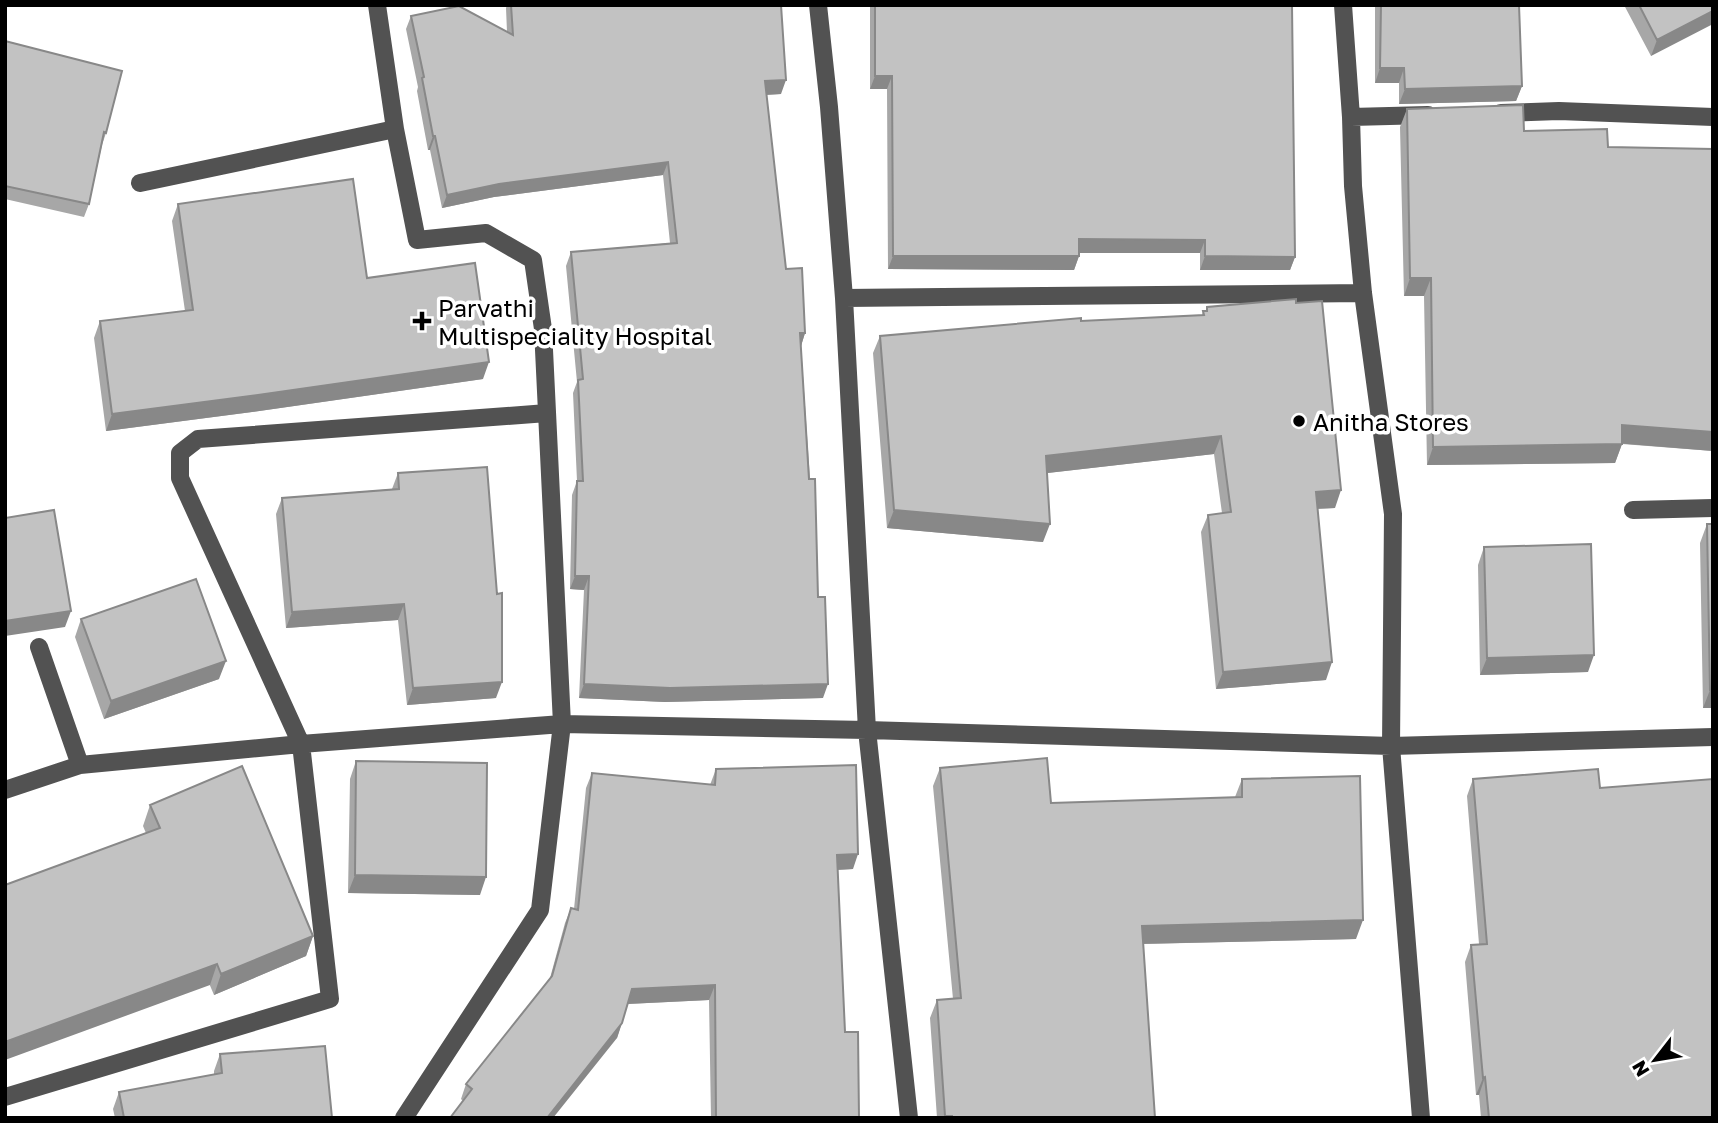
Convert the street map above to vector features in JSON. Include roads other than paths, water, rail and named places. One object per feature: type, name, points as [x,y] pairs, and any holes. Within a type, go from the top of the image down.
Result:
[{"type":"street","points":[[377,5],[395,129],[417,240],[486,233],[533,260],[543,329],[562,724],[540,910],[404,1118]]},
{"type":"street","points":[[818,5],[844,298],[867,730],[909,1118]]},
{"type":"street","points":[[1343,5],[1353,186],[1363,293],[1392,514],[1391,746],[1421,1118]]},
{"type":"street","points":[[1489,113],[1559,111],[1713,117]]},
{"type":"street","points":[[1351,117],[1448,114]]},
{"type":"street","points":[[140,183],[395,129]]},
{"type":"street","points":[[844,298],[1363,293]]},
{"type":"street","points":[[5,1097],[330,999],[301,744],[180,478],[180,453],[198,439],[547,413]]},
{"type":"street","points":[[1633,510],[1713,508]]},
{"type":"street","points":[[39,647],[80,765]]},
{"type":"street","points":[[5,790],[80,765],[301,744],[562,724],[1391,746],[1713,737]]},
{"type":"place","name":"Parvathi Multispeciality Hospital","points":[[422,321]]},
{"type":"place","name":"Anitha Stores","points":[[1299,421]]}]
